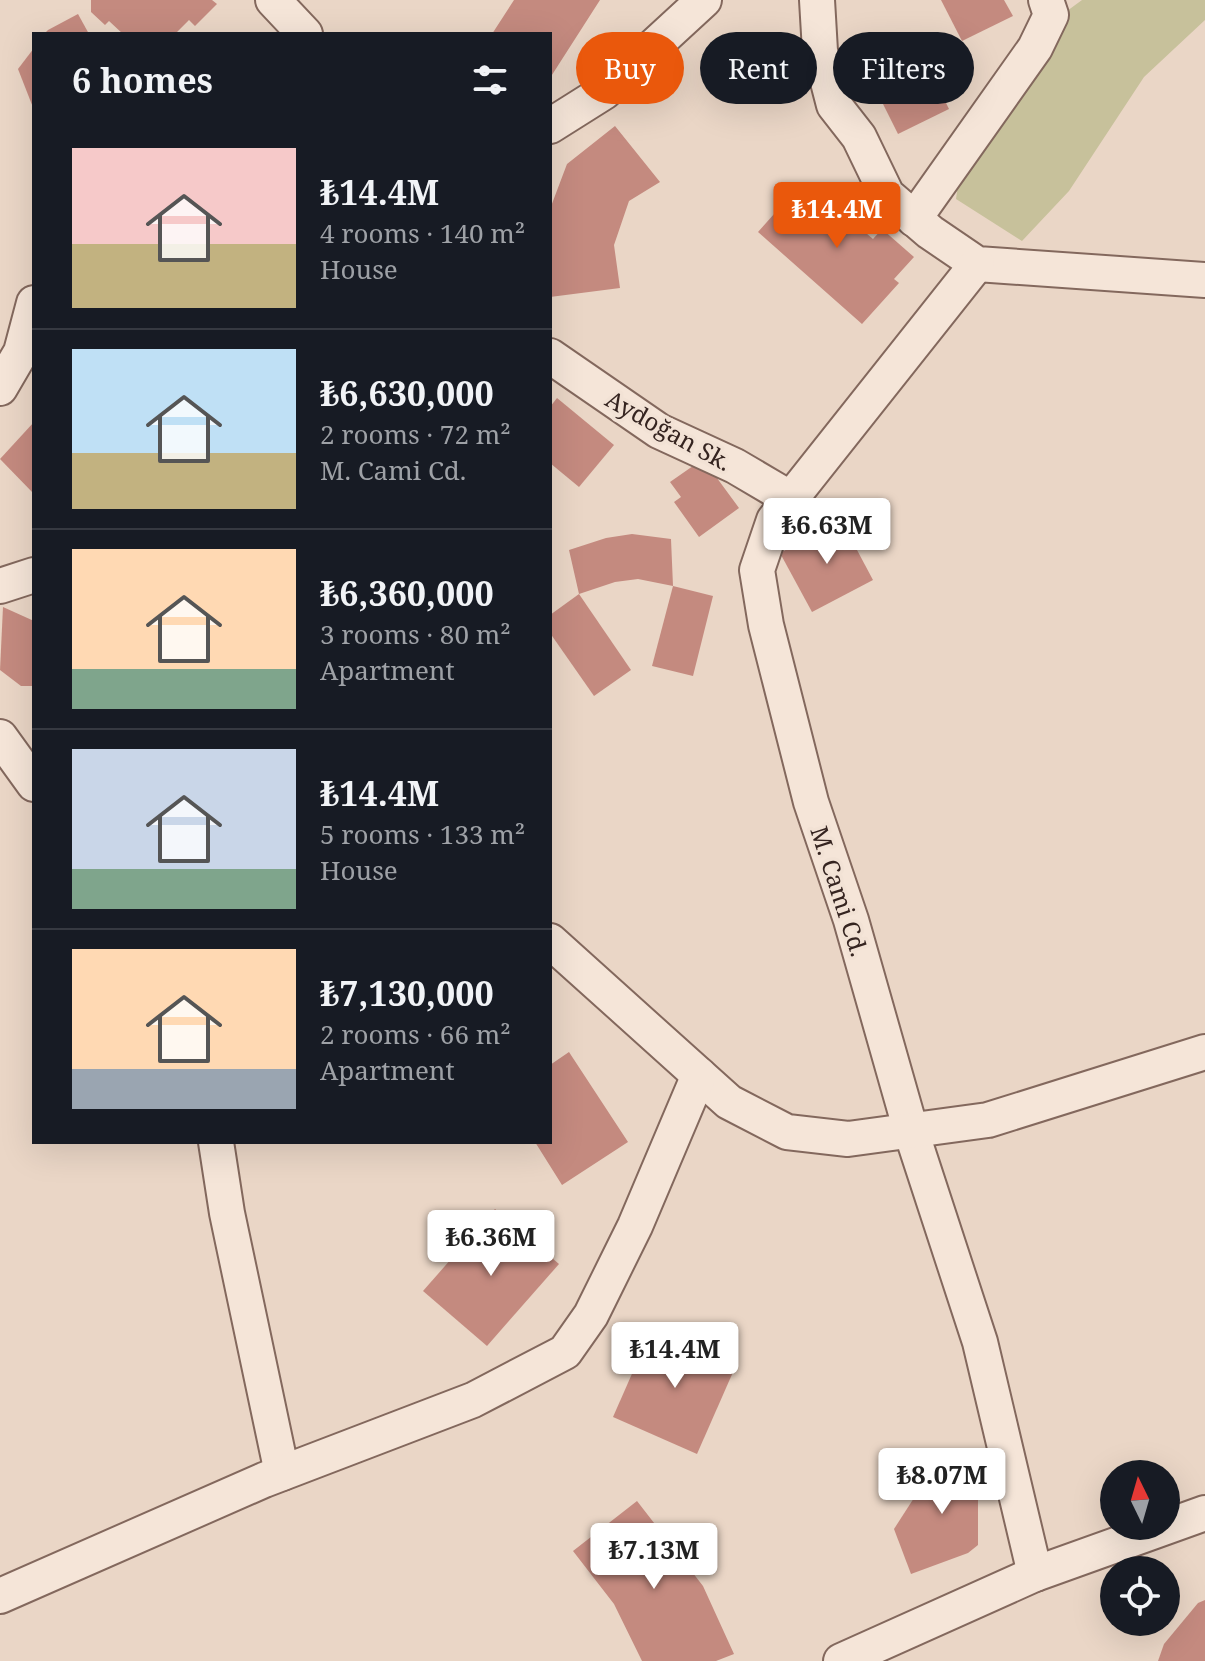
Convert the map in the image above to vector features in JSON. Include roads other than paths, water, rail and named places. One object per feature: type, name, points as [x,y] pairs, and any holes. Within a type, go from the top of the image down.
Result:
[{"type":"street","points":[[273,0],[303,32]]},
{"type":"street","points":[[552,125],[604,92],[704,0]]},
{"type":"street","points":[[817,0],[820,51],[834,105],[859,137],[887,195],[914,219],[977,264],[1205,280]]},
{"type":"street","points":[[914,219],[1035,48],[1051,15],[1046,0]]},
{"type":"street","name":"M. Cami Cd.","points":[[977,264],[774,520],[757,570],[766,625],[811,802],[851,920],[911,1131],[980,1342],[1035,1574]]},
{"type":"street","points":[[0,388],[21,352],[32,311]]},
{"type":"street","name":"Aydoğan Sk.","points":[[552,357],[659,431],[735,466],[791,499]]},
{"type":"street","points":[[0,586],[32,576]]},
{"type":"street","points":[[0,735],[32,743]]},
{"type":"street","points":[[0,735],[32,781]]},
{"type":"street","points":[[552,943],[729,1102],[787,1132],[848,1139],[988,1120],[1205,1052]]},
{"type":"street","points":[[0,1596],[282,1473],[473,1400],[565,1352],[591,1315],[635,1226],[699,1075]]},
{"type":"street","points":[[216,1144],[227,1213],[282,1473]]},
{"type":"street","points":[[841,1661],[1035,1574],[1205,1513]]}]
